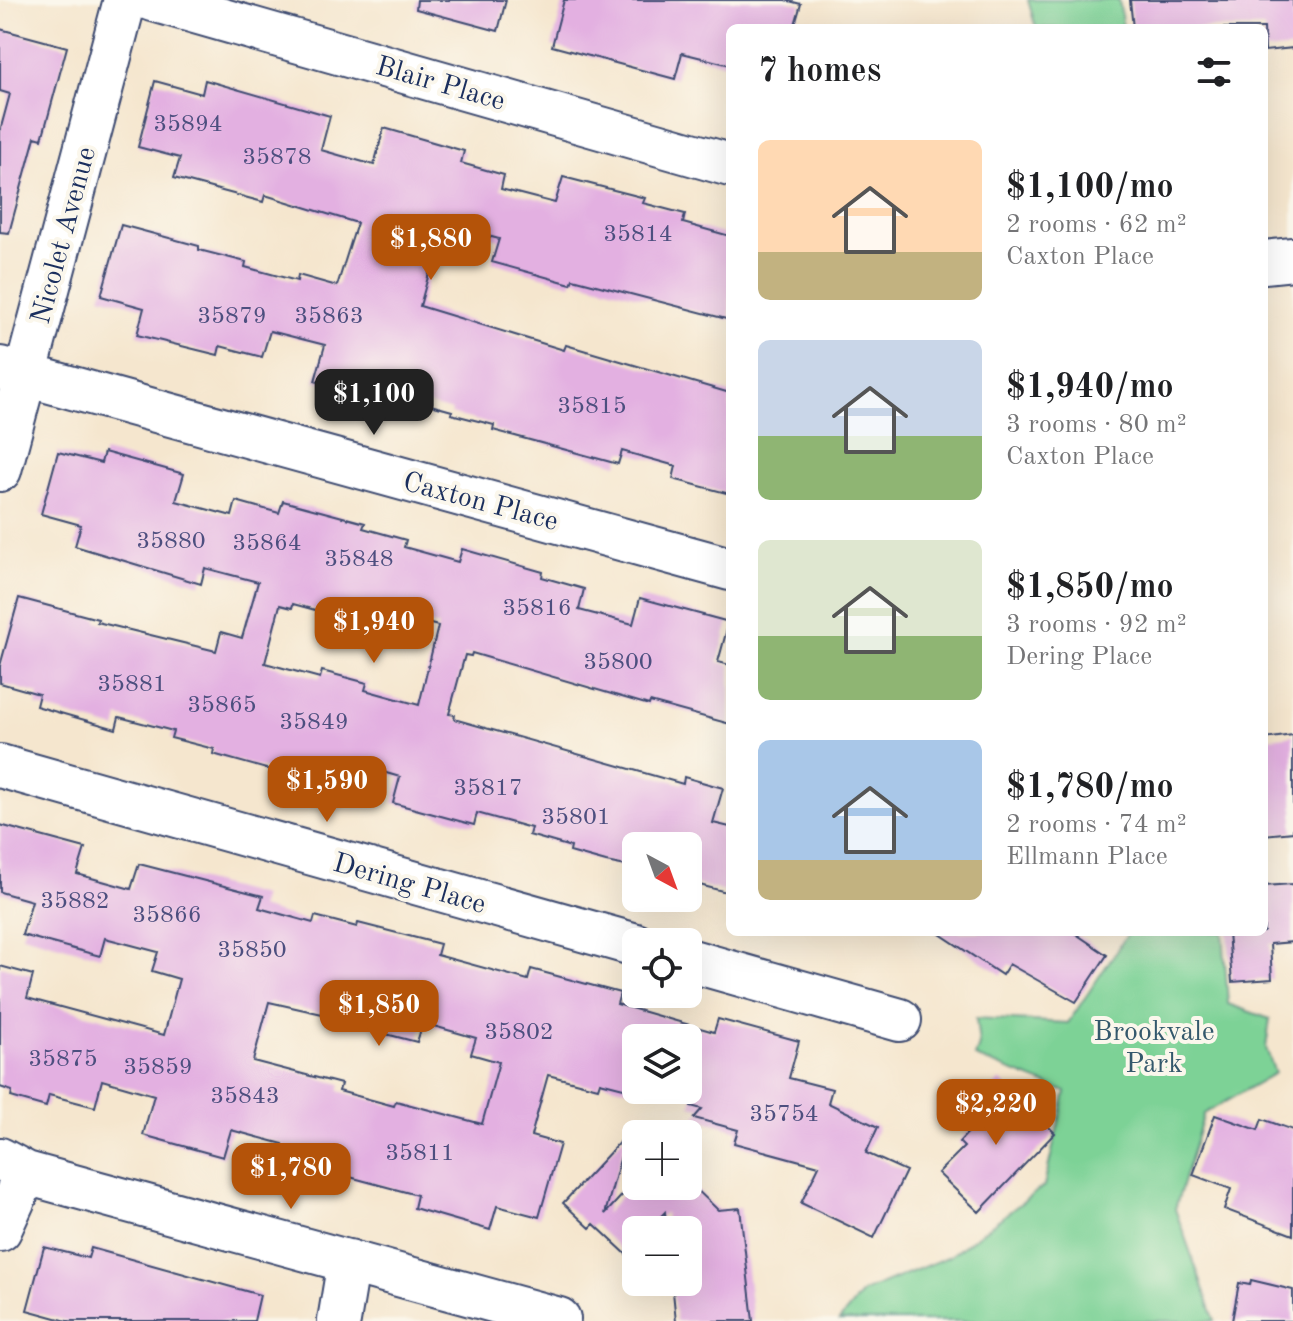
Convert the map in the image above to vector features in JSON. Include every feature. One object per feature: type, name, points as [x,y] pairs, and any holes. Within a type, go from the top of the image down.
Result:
[{"type":"street","name":"Nicolet Avenue","points":[[0,470],[12,372],[125,0]]},
{"type":"street","name":"Blair Place","points":[[153,0],[726,164]]},
{"type":"street","points":[[1268,262],[1293,259]]},
{"type":"street","name":"Caxton Place","points":[[12,372],[726,568]]},
{"type":"street","name":"Dering Place","points":[[0,766],[622,941]]},
{"type":"street","points":[[702,964],[900,1020]]},
{"type":"street","points":[[0,1230],[13,1166],[559,1319]]},
{"type":"street","points":[[339,1321],[349,1261]]},
{"type":"green space","points":[[1028,0],[1119,0],[1122,24],[1035,24]]},
{"type":"green space","name":"Brookvale Park","points":[[1126,936],[1223,936],[1228,1004],[1270,1019],[1266,1048],[1275,1073],[1204,1114],[1175,1209],[1215,1321],[839,1321],[863,1292],[950,1256],[1044,1186],[1066,1092],[975,1057],[979,1045],[976,1018],[1068,1023]]},
{"type":"building","points":[[417,0],[506,0],[498,31],[416,9]]},
{"type":"building","points":[[564,0],[785,0],[801,4],[795,24],[726,24],[726,64],[682,53],[675,79],[552,46]]},
{"type":"building","points":[[1130,0],[1293,0],[1293,48],[1268,51],[1268,24],[1133,24]]},
{"type":"building","points":[[0,29],[67,47],[42,139],[35,137],[9,233],[0,232],[0,131],[10,94],[0,91]]},
{"type":"building","points":[[205,80],[330,116],[321,150],[374,165],[384,128],[464,151],[461,163],[504,175],[501,189],[555,203],[563,177],[645,198],[643,203],[685,214],[683,223],[726,235],[726,319],[573,279],[571,284],[492,262],[499,239],[447,225],[442,245],[437,244],[420,306],[564,350],[566,345],[726,392],[726,493],[673,479],[676,466],[622,451],[618,464],[493,430],[494,425],[398,396],[396,404],[315,381],[325,345],[270,331],[262,357],[220,346],[218,355],[137,335],[144,308],[101,296],[121,225],[199,246],[199,250],[246,262],[245,267],[297,281],[298,275],[337,286],[357,223],[265,195],[263,202],[174,178],[180,158],[138,147],[155,81],[202,94]]},
{"type":"building","points":[[58,452],[101,463],[104,452],[184,474],[176,501],[232,516],[236,501],[279,513],[283,501],[365,523],[363,528],[406,540],[404,547],[458,562],[462,549],[543,572],[542,577],[584,589],[579,610],[633,624],[640,598],[726,621],[718,662],[726,664],[726,723],[650,702],[649,705],[472,653],[471,656],[465,655],[449,714],[455,715],[454,719],[683,784],[684,777],[723,788],[713,823],[726,826],[726,892],[702,886],[702,832],[622,832],[622,865],[570,852],[571,847],[529,835],[531,828],[477,813],[474,825],[393,803],[400,777],[348,762],[344,775],[299,763],[295,777],[213,754],[214,749],[171,738],[173,731],[119,717],[116,729],[36,706],[39,694],[0,683],[0,666],[19,598],[98,619],[97,622],[216,651],[221,632],[242,638],[258,582],[205,568],[201,584],[75,546],[81,525],[41,514]],"holes":[[[293,604],[382,628],[386,612],[438,626],[419,705],[365,690],[367,683],[322,671],[320,678],[265,663],[280,605],[292,608]]]},
{"type":"building","points":[[1293,735],[1293,832],[1268,835],[1268,738]]},
{"type":"building","points":[[0,825],[85,848],[77,874],[131,889],[139,864],[263,896],[259,908],[313,923],[315,916],[357,927],[358,923],[440,944],[437,955],[528,980],[531,969],[620,993],[617,1004],[622,1008],[686,1024],[622,1024],[622,1088],[600,1082],[598,1088],[548,1075],[531,1136],[560,1144],[539,1217],[497,1206],[490,1230],[414,1208],[417,1195],[316,1168],[312,1180],[276,1170],[283,1144],[231,1130],[223,1157],[143,1135],[154,1095],[102,1080],[95,1107],[49,1095],[46,1107],[11,1097],[12,1091],[0,1087],[0,966],[33,975],[27,998],[164,1035],[179,979],[152,971],[158,952],[105,938],[100,956],[22,935],[32,901],[0,892]],"holes":[[[269,1002],[380,1027],[378,1032],[417,1042],[423,1023],[476,1038],[471,1054],[499,1062],[482,1124],[396,1101],[394,1106],[339,1091],[341,1084],[253,1061]]]},
{"type":"building","points":[[1293,884],[1293,942],[1270,944],[1272,979],[1232,982],[1228,936],[1268,936],[1268,886]]},
{"type":"building","points":[[943,936],[1079,936],[1107,955],[1076,1002],[1009,964],[1002,975]]},
{"type":"building","points":[[718,1019],[799,1041],[789,1078],[832,1089],[828,1103],[878,1127],[866,1153],[906,1171],[874,1238],[801,1203],[819,1166],[734,1143],[738,1130],[694,1118],[702,1109],[691,1106],[702,1104],[702,1029],[714,1032]]},
{"type":"building","points":[[1000,1080],[1055,1133],[979,1212],[938,1173],[964,1147],[959,1142],[986,1113],[977,1104]]},
{"type":"building","points":[[1215,1115],[1258,1130],[1262,1119],[1293,1130],[1293,1235],[1224,1209],[1231,1189],[1193,1175]]},
{"type":"building","points":[[622,1139],[622,1152],[605,1214],[622,1195],[622,1200],[702,1200],[702,1195],[718,1210],[740,1208],[753,1321],[676,1321],[673,1296],[702,1296],[702,1216],[665,1216],[665,1212],[661,1216],[622,1216],[622,1250],[594,1224],[590,1228],[563,1203]]},
{"type":"building","points":[[44,1247],[88,1258],[91,1248],[260,1295],[254,1321],[67,1321],[27,1310]]},
{"type":"building","points":[[1251,1280],[1293,1290],[1293,1321],[1232,1321],[1239,1283],[1250,1285]]}]
